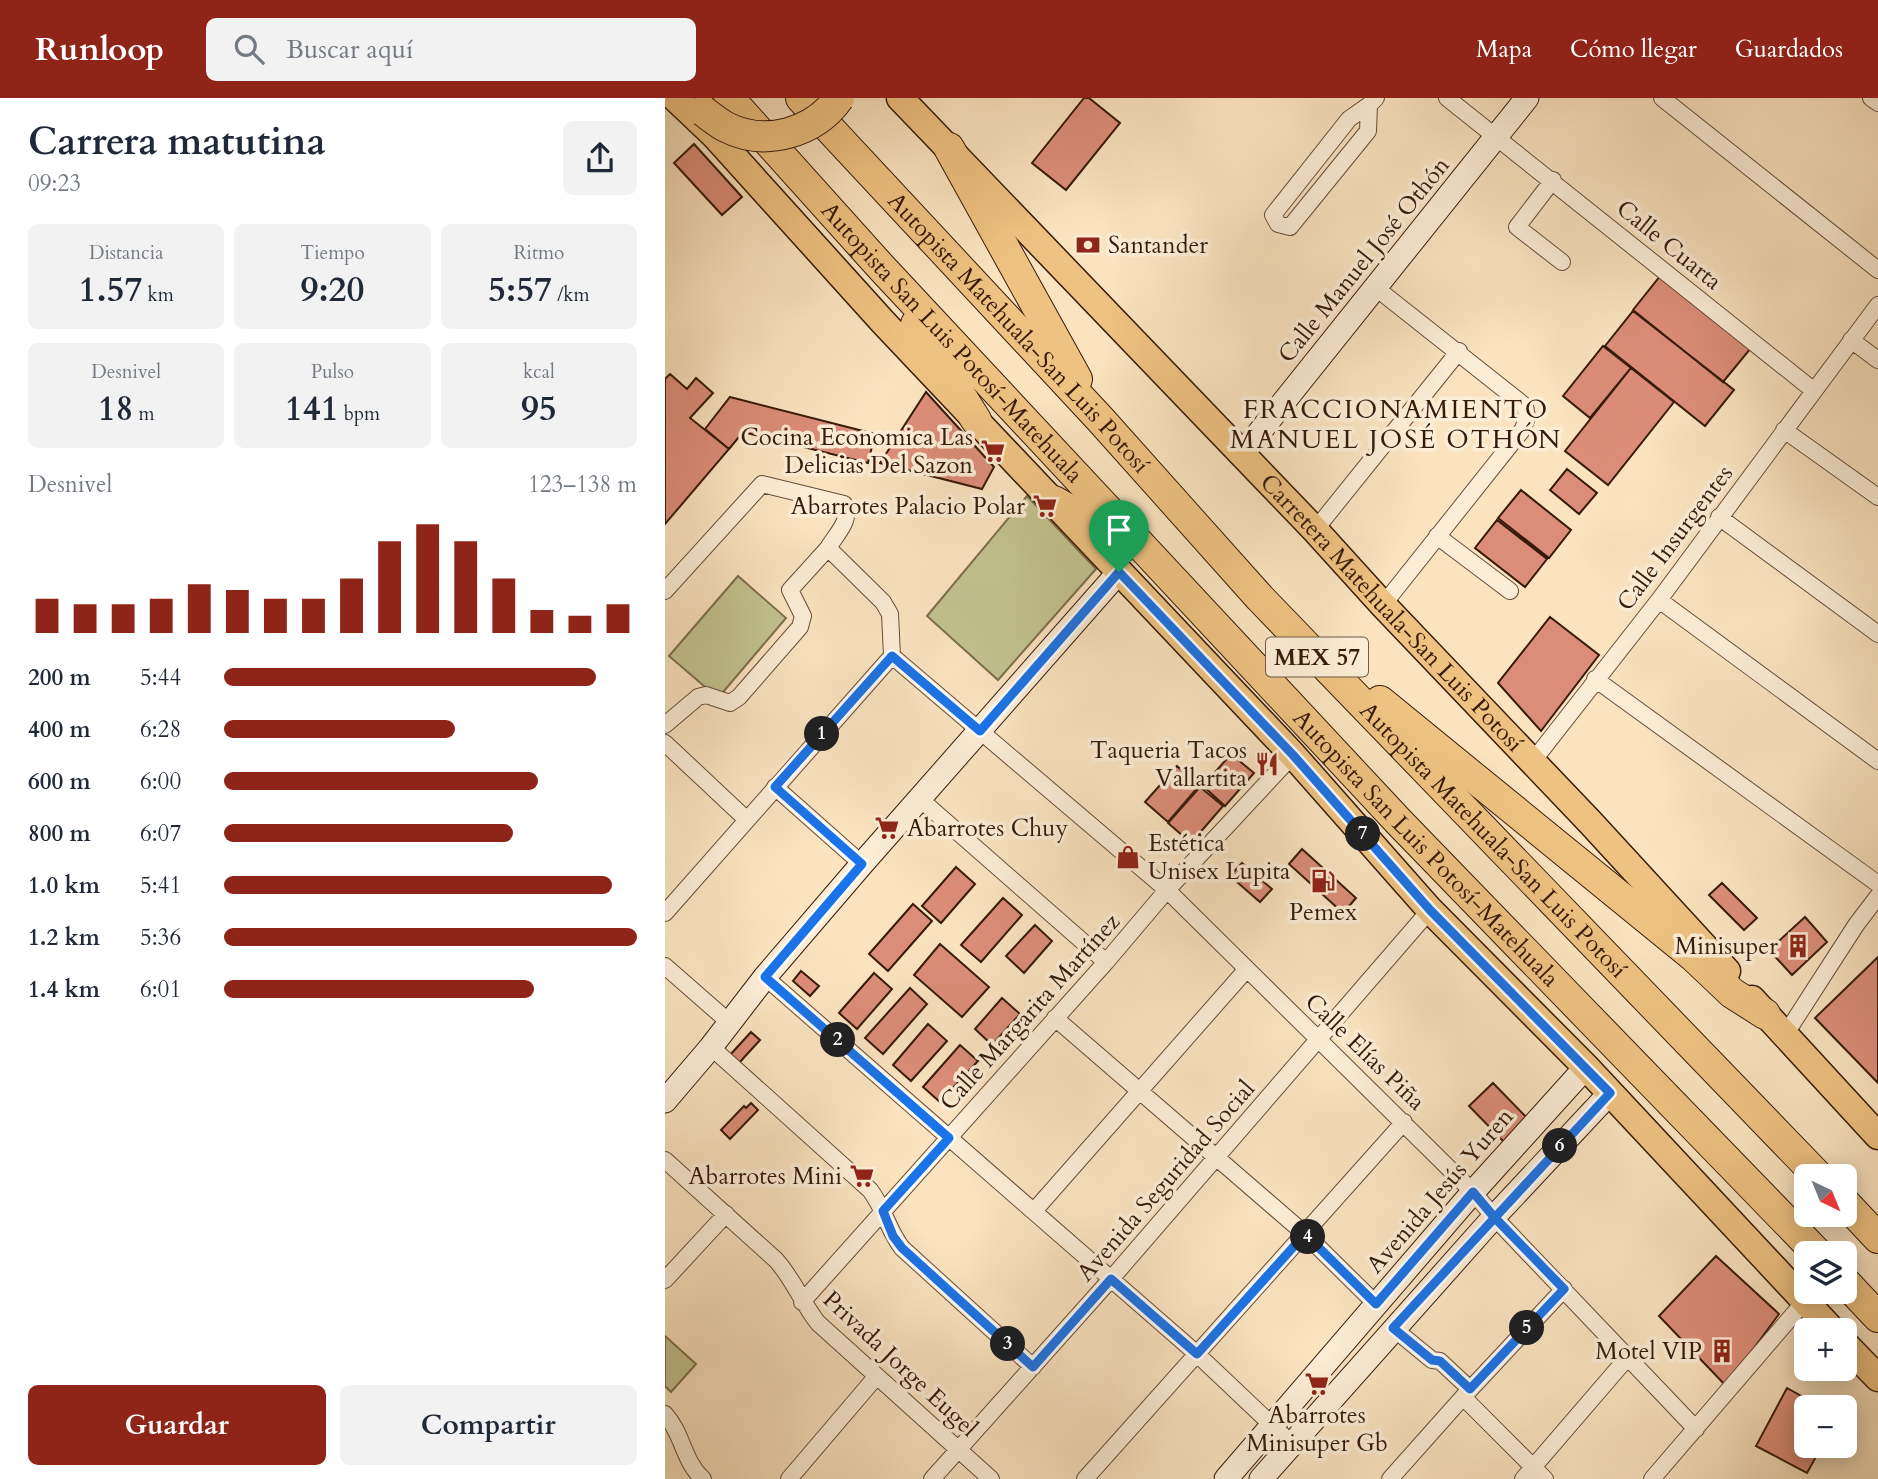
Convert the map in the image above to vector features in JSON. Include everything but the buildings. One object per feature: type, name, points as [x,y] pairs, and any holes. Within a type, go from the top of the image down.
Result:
[{"type":"highway","points":[[690,98],[726,127],[752,134],[781,136],[807,127],[830,110],[839,98]]},
{"type":"highway","name":"Autopista San Luis Potosí-Matehuala","points":[[729,98],[881,267],[1399,822],[1806,1241]]},
{"type":"highway","name":"Autopista Matehuala-San Luis Potosí","points":[[801,98],[1100,419],[1260,598],[1806,1164]]},
{"type":"highway","points":[[949,148],[1100,419]]},
{"type":"highway","points":[[881,267],[976,420]]},
{"type":"highway","points":[[1054,500],[1084,518],[1190,598]]},
{"type":"highway","points":[[1352,693],[1382,702],[1541,835],[1693,956],[1732,993],[1775,1024]]},
{"type":"highway","points":[[1857,1216],[1875,1235]]},
{"type":"highway","points":[[1857,1295],[1878,1317]]},
{"type":"main road","points":[[675,98],[762,187],[851,287],[1293,755],[1430,910],[1586,1067],[1794,1291]]},
{"type":"main road","name":"Carretera Matehuala-San Luis Potosí","points":[[900,98],[1533,761],[1878,1136]]},
{"type":"main road","points":[[1473,976],[1505,985]]},
{"type":"main road","points":[[1806,1304],[1820,1318]]},
{"type":"main road","points":[[1857,1355],[1875,1373]]},
{"type":"street","name":"Calle Cuarta","points":[[1447,98],[1813,390]]},
{"type":"street","name":"Calle Manuel José Othón","points":[[1242,454],[1527,98]]},
{"type":"street","points":[[1661,98],[1878,270]]},
{"type":"street","points":[[1871,98],[1878,103]]},
{"type":"street","points":[[1373,102],[1368,131],[1290,227],[1278,224],[1273,215],[1349,120],[1373,102]]},
{"type":"street","points":[[1553,180],[1517,227],[1562,262]]},
{"type":"street","points":[[1377,288],[1525,406],[1527,417],[1523,429],[1383,605]]},
{"type":"street","name":"Calle Insurgentes","points":[[1533,761],[1659,600],[1878,304]]},
{"type":"street","points":[[1851,340],[1878,360]]},
{"type":"street","points":[[1315,530],[1459,351]]},
{"type":"street","points":[[1784,430],[1877,494]]},
{"type":"street","points":[[665,591],[760,477],[843,503],[848,512],[847,519],[828,548],[790,590],[803,616],[800,627],[739,697],[730,703],[706,695],[698,697],[665,725]]},
{"type":"street","points":[[1719,517],[1878,634]]},
{"type":"street","points":[[1437,536],[1510,591]]},
{"type":"street","points":[[665,913],[892,656],[890,614],[883,602],[828,548]]},
{"type":"street","points":[[665,1101],[765,977],[1119,572]]},
{"type":"street","points":[[1659,600],[1878,761]]},
{"type":"street","name":"Calle Elías Piña","points":[[892,656],[1167,890],[1473,1192],[1696,1429]]},
{"type":"street","points":[[1595,679],[1878,884]]},
{"type":"street","points":[[665,743],[747,820]]},
{"type":"street","name":"Calle Margarita Martínez","points":[[802,1301],[1106,962],[1167,890],[1293,755]]},
{"type":"street","points":[[775,787],[862,864]]},
{"type":"street","points":[[920,799],[1106,962]]},
{"type":"street","points":[[1775,1024],[1878,896]]},
{"type":"street","name":"Avenida Seguridad Social","points":[[932,1479],[1111,1279],[1430,910]]},
{"type":"street","points":[[665,966],[730,1023]]},
{"type":"street","points":[[1034,1211],[1246,970]]},
{"type":"street","points":[[765,977],[1197,1354],[1292,1444]]},
{"type":"street","points":[[1055,1018],[1305,1234],[1376,1304]]},
{"type":"street","points":[[711,1047],[861,1181],[878,1200],[893,1236],[902,1248],[1033,1367]]},
{"type":"street","name":"Avenida Jesús Yuren","points":[[1226,1479],[1473,1192],[1586,1067]]},
{"type":"street","points":[[1261,1479],[1393,1328],[1610,1093]]},
{"type":"street","points":[[1086,1479],[1404,1122]]},
{"type":"street","name":"Privada Jorge Eugel","points":[[665,1160],[787,1272],[802,1301],[818,1323],[991,1479]]},
{"type":"street","points":[[665,1280],[726,1214]]},
{"type":"street","points":[[1390,1479],[1564,1289]]},
{"type":"street","points":[[1652,1479],[1802,1304]]},
{"type":"street","points":[[1393,1328],[1432,1360],[1440,1361],[1534,1475],[1628,1357]]},
{"type":"street","points":[[789,1479],[876,1377]]},
{"type":"street","points":[[665,1414],[671,1434],[691,1466],[703,1479]]},
{"type":"green space","points":[[1027,496],[1096,569],[998,680],[927,616]]},
{"type":"green space","points":[[738,576],[786,618],[718,698],[669,656]]},
{"type":"green space","points":[[665,1336],[696,1364],[671,1392],[665,1386]]},
{"type":"place","name":"Santander","points":[[1088,245]]},
{"type":"place","name":"Cocina Economica Las Delicias Del Sazon","points":[[993,451]]},
{"type":"place","name":"Abarrotes Palacio Polar","points":[[1045,506]]},
{"type":"place","name":"Taqueria Tacos Vallartita","points":[[1267,764]]},
{"type":"place","name":"Abarrotes Chuy","points":[[887,828]]},
{"type":"place","name":"Estética Unisex Lupita","points":[[1128,857]]},
{"type":"place","name":"Pemex","points":[[1323,881]]},
{"type":"place","name":"Minisuper","points":[[1798,946]]},
{"type":"place","name":"Abarrotes Mini","points":[[862,1176]]},
{"type":"place","name":"Motel VIP","points":[[1722,1351]]},
{"type":"place","name":"Abarrotes Minisuper Gb","points":[[1317,1384]]},
{"type":"district","name":"FRACCIONAMIENTO MANUEL JOSÉ OTHÓN","points":[[1396,424]]},
{"type":"route","points":[[1119,572],[980,731],[892,656],[775,787],[862,864],[765,977],[949,1138],[883,1211],[887,1224],[902,1248],[1033,1367],[1111,1279],[1197,1354],[1305,1234],[1376,1304],[1473,1192],[1494,1217],[1564,1289],[1470,1389],[1440,1361],[1432,1360],[1393,1328],[1494,1217],[1610,1093],[1430,910],[1293,755],[1119,572]]}]
